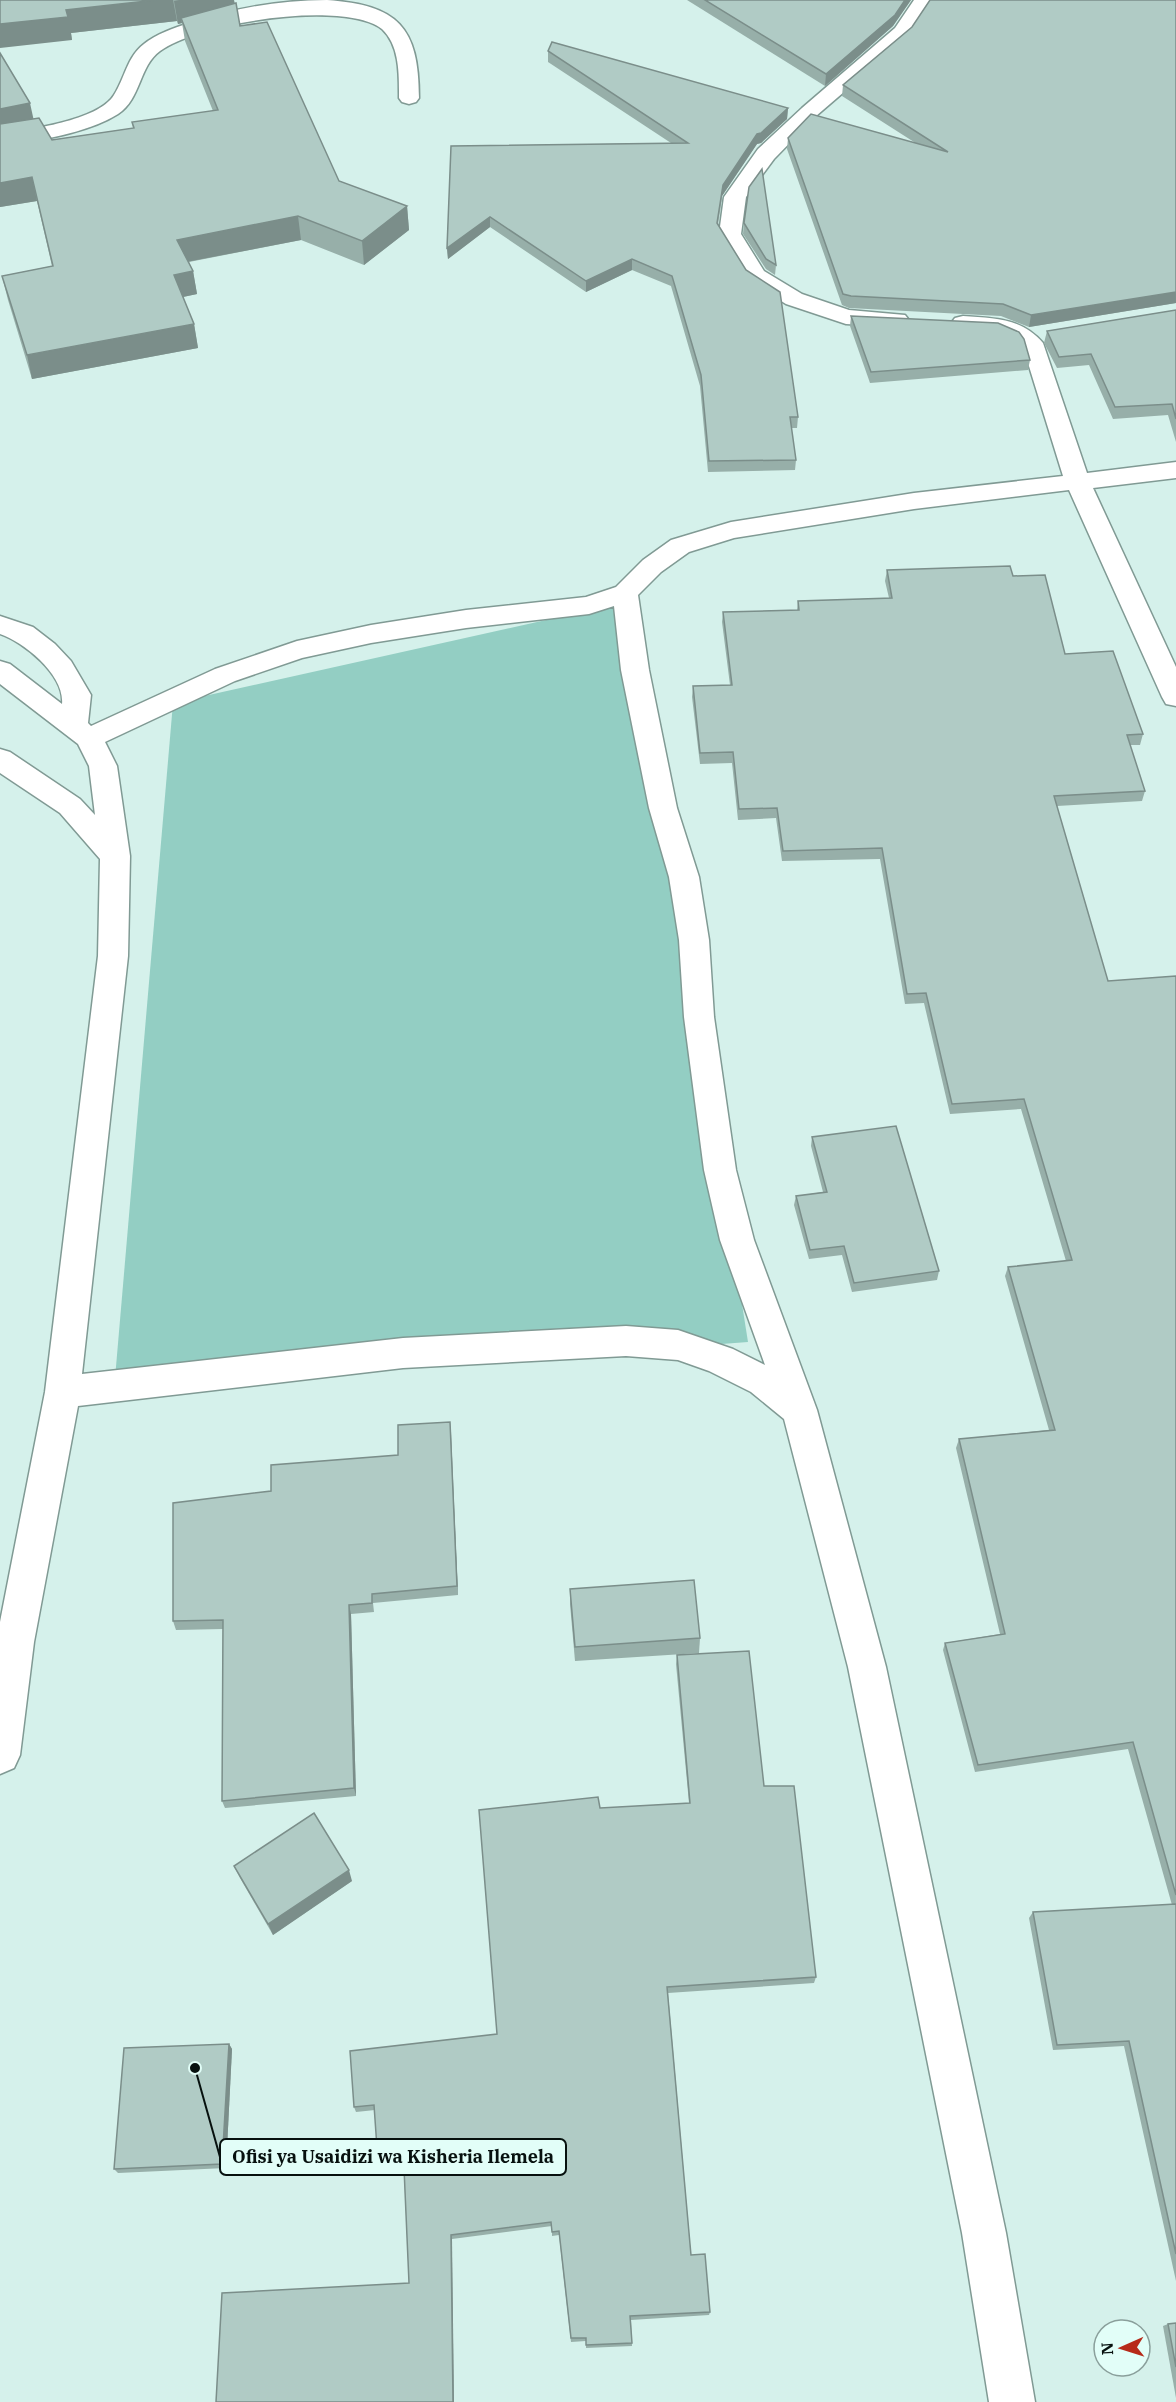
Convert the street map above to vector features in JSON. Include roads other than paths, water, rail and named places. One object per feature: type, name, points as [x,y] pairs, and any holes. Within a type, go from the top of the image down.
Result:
[{"type":"street","points":[[924,0],[902,32],[809,112],[766,154],[735,197],[730,234],[755,275],[794,299],[846,317],[1001,325],[1026,336],[1035,348],[1041,364],[1077,481],[1176,697]]},
{"type":"street","points":[[0,141],[65,125],[109,110],[124,97],[143,55],[154,45],[227,17],[290,2],[335,2],[370,13],[390,25],[404,49],[409,98]]},
{"type":"street","points":[[1026,336],[1049,333]]},
{"type":"street","points":[[81,732],[225,675],[297,650],[371,634],[466,619],[589,605],[625,593],[651,566],[681,546],[731,530],[914,501],[1176,470]]},
{"type":"street","points":[[625,593],[636,670],[663,808],[684,877],[694,940],[699,1017],[720,1170],[737,1240],[799,1410],[867,1667],[980,2210],[1012,2402]]},
{"type":"street","points":[[0,625],[24,633],[46,650],[61,667],[77,695],[81,732]]},
{"type":"street","points":[[0,670],[81,732],[103,766],[115,856],[113,956],[63,1392],[15,1642],[0,1755]]},
{"type":"street","points":[[0,759],[70,806],[115,856]]},
{"type":"street","points":[[63,1392],[403,1353],[626,1341],[678,1345],[721,1360],[763,1382],[799,1410]]},
{"type":"place","name":"Ofisi ya Usaidizi wa Kisheria Ilemela","points":[[195,2068]]}]
